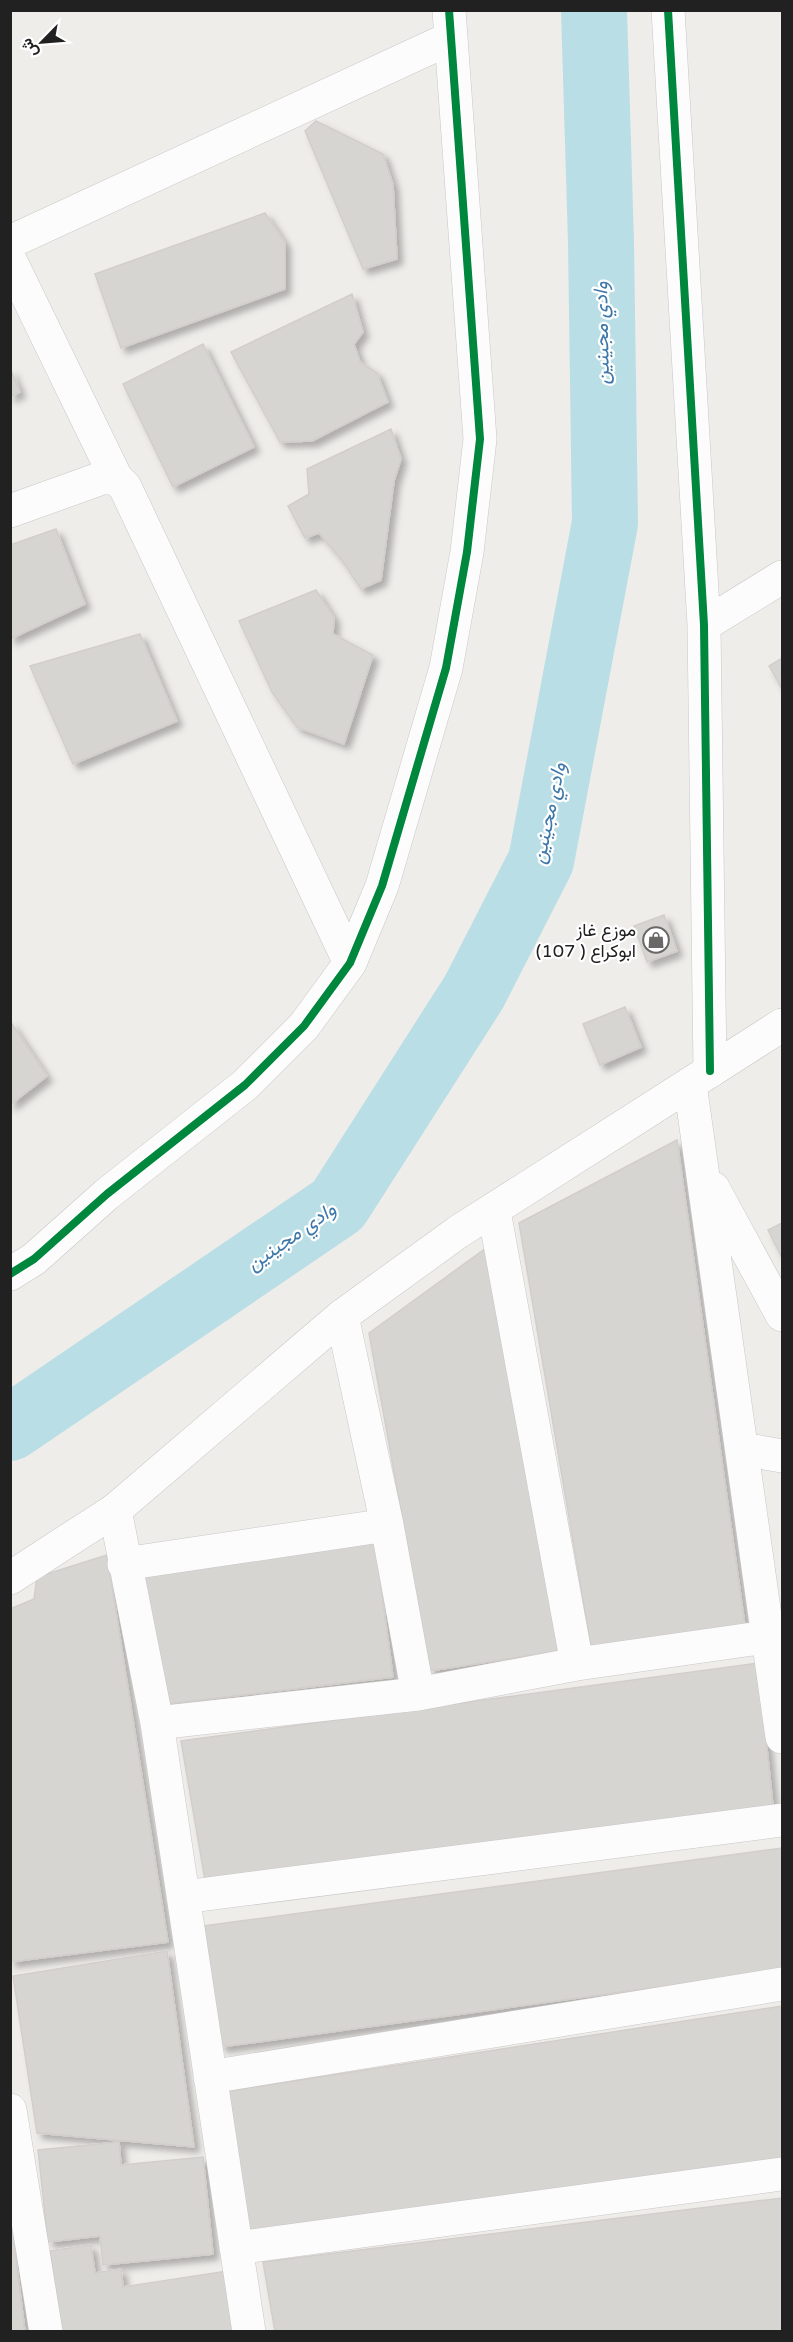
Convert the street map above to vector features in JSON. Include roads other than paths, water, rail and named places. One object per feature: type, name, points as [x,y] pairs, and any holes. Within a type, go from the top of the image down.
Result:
[{"type":"street","points":[[668,10],[704,626],[700,1077],[703,1169],[767,1637],[783,1737]]},
{"type":"street","points":[[10,242],[450,24],[480,439],[467,552],[446,668],[382,886],[350,963],[304,1026],[245,1085],[107,1194],[34,1259],[10,1274]]},
{"type":"street","points":[[10,260],[116,478],[125,487],[350,963]]},
{"type":"street","points":[[10,511],[102,478],[116,478]]},
{"type":"street","points":[[704,626],[783,577]]},
{"type":"street","points":[[10,1578],[115,1510],[342,1316],[458,1232],[783,1025]]},
{"type":"street","points":[[703,1169],[783,1315]]},
{"type":"street","points":[[494,1211],[577,1664]]},
{"type":"street","points":[[342,1316],[387,1525],[418,1694]]},
{"type":"street","points":[[743,1449],[783,1456]]},
{"type":"street","points":[[115,1510],[157,1723],[249,2331]]},
{"type":"street","points":[[124,1564],[387,1525]]},
{"type":"street","points":[[157,1723],[418,1694],[577,1664],[767,1637]]},
{"type":"street","points":[[184,1897],[783,1820]]},
{"type":"street","points":[[210,2077],[783,1984]]},
{"type":"street","points":[[10,2110],[16,2183],[46,2331]]},
{"type":"street","points":[[236,2248],[783,2174]]},
{"type":"waterway","name":"وادي مجينين","points":[[10,1428],[338,1205],[474,992],[541,861],[605,523],[601,242],[594,10]]},
{"type":"place","name":"موزع غاز ابوكراع ( 107)","points":[[656,940]]}]
